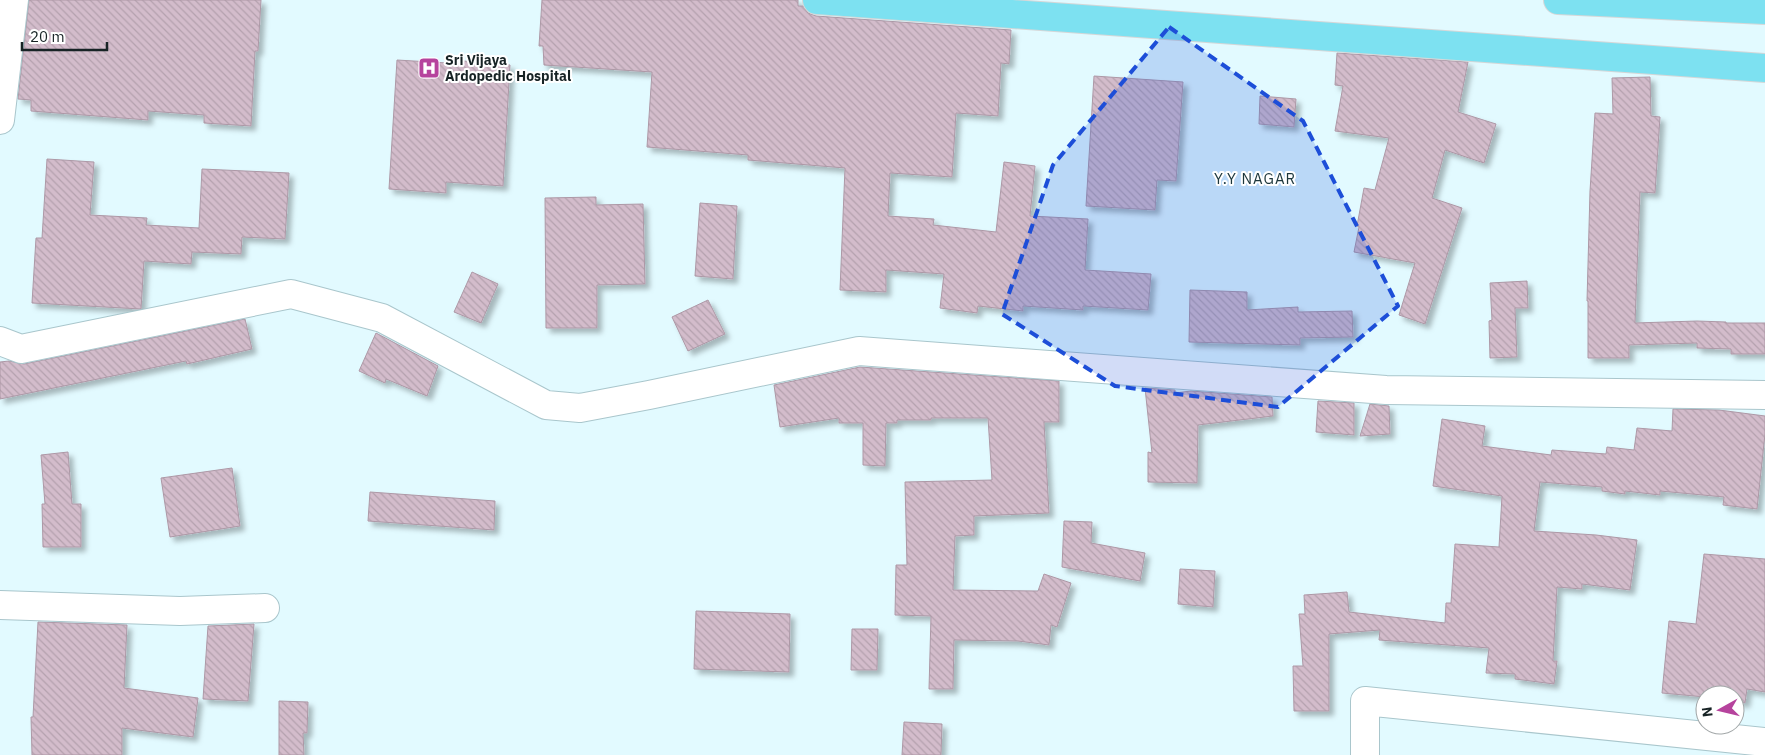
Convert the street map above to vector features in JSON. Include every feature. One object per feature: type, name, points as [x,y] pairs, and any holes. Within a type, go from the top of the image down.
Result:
[{"type":"main road","points":[[817,0],[1765,68]]},
{"type":"main road","points":[[1558,0],[1765,10]]},
{"type":"street","points":[[0,120],[14,0]]},
{"type":"street","points":[[0,342],[22,349],[291,294],[382,318],[546,405],[580,408],[859,351],[1386,390],[1765,395]]},
{"type":"street","points":[[0,605],[180,611],[265,608]]},
{"type":"street","points":[[1365,755],[1365,700],[1765,742]]},
{"type":"highlighted area","points":[[1169,27],[1303,121],[1398,306],[1278,407],[1115,386],[1002,314],[1053,165]]},
{"type":"building","points":[[29,0],[261,0],[258,51],[255,51],[251,126],[204,123],[204,115],[148,111],[148,120],[31,111],[31,100],[18,99]]},
{"type":"building","points":[[542,0],[798,0],[798,6],[803,6],[808,13],[816,16],[1011,30],[1009,64],[1001,63],[998,116],[956,113],[952,177],[890,173],[888,216],[934,219],[933,225],[996,232],[1004,162],[1035,166],[1030,216],[1088,219],[1085,270],[1151,274],[1148,310],[1083,306],[1083,310],[1023,306],[1023,311],[978,306],[977,313],[940,308],[944,274],[886,270],[886,292],[840,290],[845,168],[748,160],[748,155],[647,147],[652,72],[544,65],[543,46],[539,46]]},
{"type":"building","points":[[1337,53],[1468,62],[1458,112],[1496,124],[1484,163],[1445,150],[1432,198],[1462,208],[1425,324],[1399,315],[1415,263],[1354,252],[1364,188],[1375,190],[1389,138],[1335,131],[1343,86],[1335,85]]},
{"type":"building","points":[[397,60],[464,64],[464,61],[510,65],[503,186],[446,182],[446,193],[389,189]]},
{"type":"building","points":[[1094,76],[1183,82],[1176,181],[1157,180],[1155,210],[1086,206]]},
{"type":"building","points":[[1650,77],[1651,116],[1660,117],[1655,193],[1640,192],[1635,323],[1697,321],[1765,323],[1765,354],[1731,354],[1731,349],[1697,348],[1697,343],[1629,345],[1629,358],[1588,358],[1587,301],[1590,191],[1595,113],[1613,114],[1612,78]]},
{"type":"building","points":[[1260,96],[1296,99],[1294,127],[1259,124]]},
{"type":"building","points":[[47,159],[94,162],[90,215],[147,218],[146,225],[199,228],[202,169],[289,173],[285,239],[242,237],[241,254],[192,252],[191,264],[144,261],[141,309],[32,303],[36,238],[42,238]]},
{"type":"building","points":[[596,197],[596,205],[643,204],[645,284],[597,285],[597,328],[546,328],[545,198]]},
{"type":"building","points":[[700,203],[737,206],[733,279],[695,276]]},
{"type":"building","points":[[472,272],[498,284],[481,323],[454,312]]},
{"type":"building","points":[[1527,281],[1528,308],[1515,308],[1517,357],[1490,358],[1489,321],[1492,320],[1490,283]]},
{"type":"building","points":[[1190,290],[1247,292],[1247,310],[1298,307],[1298,312],[1352,311],[1353,337],[1300,338],[1300,345],[1189,342]]},
{"type":"building","points":[[708,300],[725,334],[688,351],[672,317]]},
{"type":"building","points":[[245,319],[252,349],[187,364],[186,361],[0,399],[0,362],[9,361],[24,364]]},
{"type":"building","points":[[376,333],[438,366],[427,396],[386,379],[385,383],[359,371]]},
{"type":"building","points":[[860,367],[1059,381],[1059,422],[1044,422],[1049,513],[974,516],[974,535],[955,536],[953,590],[1038,591],[1044,574],[1071,583],[1057,627],[1051,625],[1049,645],[1018,641],[954,640],[953,689],[929,689],[931,616],[895,615],[896,565],[907,565],[905,482],[992,480],[988,418],[931,418],[931,420],[897,420],[897,423],[886,423],[885,466],[863,465],[863,423],[839,423],[839,418],[780,427],[774,385]]},
{"type":"building","points":[[1145,388],[1175,390],[1175,393],[1191,391],[1272,397],[1273,416],[1198,425],[1197,483],[1148,482],[1148,452],[1152,453]]},
{"type":"building","points":[[1318,401],[1354,403],[1354,435],[1316,432]]},
{"type":"building","points":[[1370,404],[1389,406],[1390,434],[1360,436]]},
{"type":"building","points":[[1673,409],[1719,410],[1765,416],[1765,434],[1757,509],[1723,505],[1724,497],[1660,491],[1660,495],[1625,491],[1625,494],[1602,491],[1602,487],[1540,482],[1534,531],[1637,540],[1630,590],[1582,584],[1582,589],[1557,587],[1553,661],[1557,661],[1554,684],[1515,679],[1515,674],[1486,673],[1489,648],[1379,640],[1380,630],[1329,634],[1329,711],[1294,711],[1293,666],[1303,666],[1299,614],[1305,614],[1304,595],[1347,592],[1349,612],[1445,623],[1446,603],[1451,603],[1455,544],[1499,547],[1502,496],[1433,486],[1442,419],[1485,426],[1482,446],[1551,455],[1552,450],[1606,454],[1607,447],[1634,450],[1637,428],[1672,431]]},
{"type":"building","points":[[68,452],[72,504],[81,504],[81,547],[43,547],[42,504],[45,504],[41,455]]},
{"type":"building","points":[[232,468],[240,526],[170,537],[161,478]]},
{"type":"building","points":[[370,492],[495,501],[494,530],[368,521]]},
{"type":"building","points":[[1064,521],[1092,522],[1091,543],[1145,553],[1140,581],[1062,567]]},
{"type":"building","points":[[1704,554],[1765,559],[1765,692],[1747,689],[1745,703],[1745,685],[1695,685],[1695,696],[1662,693],[1669,621],[1696,624]]},
{"type":"building","points":[[1180,569],[1215,571],[1213,607],[1178,604]]},
{"type":"building","points":[[696,611],[790,614],[789,672],[694,669]]},
{"type":"building","points":[[38,622],[127,625],[124,688],[198,698],[193,737],[122,728],[122,755],[32,755],[31,717],[33,717]]},
{"type":"building","points":[[254,624],[248,701],[203,699],[208,626]]},
{"type":"building","points":[[852,629],[878,629],[877,670],[851,670]]},
{"type":"building","points":[[279,701],[308,702],[307,733],[303,733],[304,755],[279,755]]},
{"type":"building","points":[[904,722],[942,724],[941,755],[902,755]]},
{"type":"place","name":"Sri Vijaya Ardopedic Hospital","points":[[429,68]]},
{"type":"district","name":"Y.Y NAGAR","points":[[1255,179]]}]
